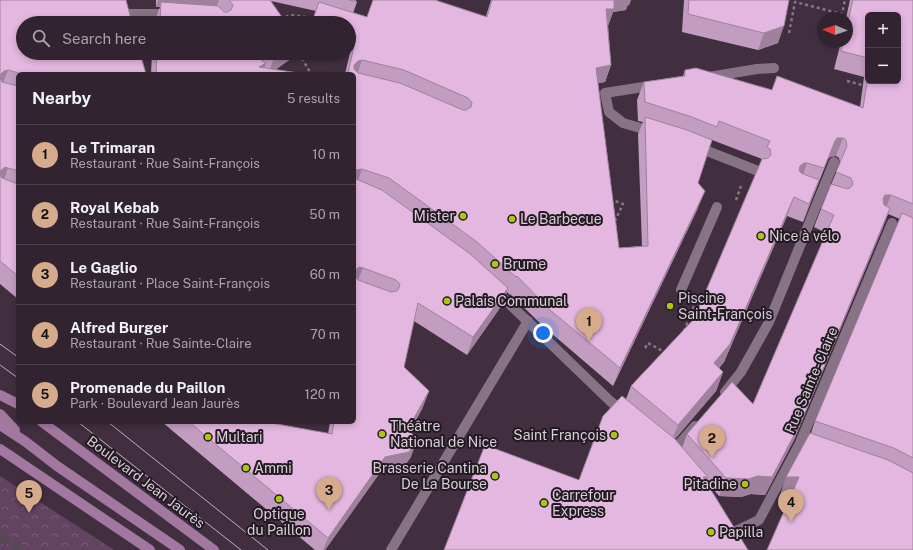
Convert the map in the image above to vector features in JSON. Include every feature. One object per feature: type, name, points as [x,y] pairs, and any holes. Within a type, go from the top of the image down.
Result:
[{"type":"main road","points":[[0,395],[16,403]]},
{"type":"main road","points":[[0,414],[26,442]]},
{"type":"main road","name":"Boulevard Jean Jaurès","points":[[45,424],[214,550]]},
{"type":"main road","points":[[0,425],[180,550]]},
{"type":"main road","points":[[0,449],[150,550]]},
{"type":"street","points":[[126,14],[180,14]]},
{"type":"street","points":[[700,78],[757,69],[774,68]]},
{"type":"street","points":[[660,134],[623,123],[609,112],[605,93],[664,84]]},
{"type":"street","points":[[690,144],[758,171]]},
{"type":"street","points":[[716,401],[741,372],[769,322],[834,162]]},
{"type":"street","points":[[680,290],[717,207]]},
{"type":"street","name":"Rue Sainte-Claire","points":[[736,531],[759,520],[803,445],[891,223]]},
{"type":"street","points":[[484,280],[610,401],[630,417]]},
{"type":"street","points":[[391,550],[528,321]]},
{"type":"street","points":[[672,452],[702,418]]},
{"type":"path","points":[[789,34],[795,2],[842,14],[845,0]]},
{"type":"path","points":[[288,16],[298,16]]},
{"type":"path","points":[[303,60],[310,72]]},
{"type":"path","points":[[847,81],[869,87]]},
{"type":"path","points":[[608,198],[623,204],[613,225]]},
{"type":"path","points":[[682,336],[696,301]]},
{"type":"path","points":[[645,348],[648,342],[665,353],[671,348]]},
{"type":"green space","points":[[0,476],[114,550],[0,550]]},
{"type":"building","points":[[0,0],[126,0],[130,16],[16,16],[16,60],[142,60],[145,72],[16,72],[8,70],[4,71],[0,75]]},
{"type":"building","points":[[229,0],[270,0],[281,16],[160,16],[161,2],[218,6],[224,12],[231,10],[233,5]]},
{"type":"building","points":[[373,0],[435,0],[487,17],[492,0],[614,0],[614,9],[606,9],[611,65],[596,68],[619,248],[648,246],[645,117],[687,130],[712,140],[698,183],[705,191],[620,368],[550,310],[517,276],[516,277],[477,242],[389,178],[362,169],[356,170],[356,72],[348,72],[351,60],[356,60],[356,16],[314,16],[319,2],[367,17]],"holes":[[[362,60],[404,70],[468,98],[472,103],[471,107],[463,110],[400,83],[358,73],[354,69],[354,65],[358,61]]]},
{"type":"building","points":[[689,0],[789,0],[784,26],[764,33],[688,14]]},
{"type":"building","points":[[853,0],[913,0],[913,204],[891,195],[885,195],[883,199],[884,205],[890,208],[801,422],[772,477],[758,476],[748,479],[726,478],[687,434],[732,382],[753,404],[834,215],[821,209],[831,184],[848,189],[853,184],[851,178],[836,172],[847,146],[846,140],[843,138],[837,138],[824,168],[807,163],[800,166],[799,170],[801,173],[819,180],[809,204],[794,197],[730,344],[714,363],[723,372],[678,425],[631,386],[694,319],[762,159],[768,158],[771,155],[770,149],[767,147],[770,141],[719,121],[717,127],[692,117],[645,102],[644,82],[685,76],[685,70],[696,68],[772,90],[777,76],[863,108],[867,84],[901,84],[901,12],[865,12],[865,57],[841,51],[842,48],[853,48],[853,12],[850,12]]},
{"type":"building","points":[[157,60],[261,60],[266,63],[259,67],[292,72],[156,72]]},
{"type":"building","points":[[0,78],[2,82],[16,86],[16,170],[5,167],[0,171]]},
{"type":"building","points":[[0,175],[2,178],[16,183],[16,274],[0,261]]},
{"type":"building","points":[[356,179],[382,190],[469,253],[508,288],[473,337],[418,303],[404,367],[429,391],[408,429],[417,440],[409,452],[385,457],[328,538],[191,424],[277,424],[332,434],[334,424],[356,424],[356,278],[358,280],[391,292],[397,291],[400,284],[396,280],[359,267],[356,269]]},
{"type":"building","points":[[902,213],[913,218],[913,458],[894,448],[815,421]]},
{"type":"building","points":[[622,396],[674,438],[708,477],[703,477],[748,550],[444,550],[485,445],[579,480],[603,416]]},
{"type":"building","points":[[810,433],[888,460],[913,473],[913,550],[767,550],[799,477],[786,477]]},
{"type":"tunnel","points":[[0,537],[22,550]]},
{"type":"tram line","points":[[0,344],[16,356]]},
{"type":"tram line","points":[[0,365],[16,377]]},
{"type":"tram line","points":[[81,424],[241,550]]},
{"type":"tram line","points":[[110,424],[268,550]]},
{"type":"place","name":"Mister","points":[[463,216]]},
{"type":"place","name":"Le Barbecue","points":[[512,219]]},
{"type":"place","name":"Nice à vélo","points":[[761,236]]},
{"type":"place","name":"Brume","points":[[495,264]]},
{"type":"place","name":"Palais Communal","points":[[447,301]]},
{"type":"place","name":"Piscine Saint-François","points":[[670,306]]},
{"type":"place","name":"Le Trimaran","points":[[589,341]]},
{"type":"place","name":"Théâtre National de Nice","points":[[382,434]]},
{"type":"place","name":"Saint François","points":[[614,435]]},
{"type":"place","name":"Multari","points":[[208,437]]},
{"type":"place","name":"Royal Kebab","points":[[712,458]]},
{"type":"place","name":"Ammi","points":[[246,468]]},
{"type":"place","name":"Brasserie Cantina De La Bourse","points":[[495,476]]},
{"type":"place","name":"Pitadine","points":[[745,484]]},
{"type":"place","name":"Optique du Paillon","points":[[279,499]]},
{"type":"place","name":"Carrefour Express","points":[[544,503]]},
{"type":"place","name":"Le Gaglio","points":[[329,510]]},
{"type":"place","name":"Promenade du Paillon","points":[[29,513]]},
{"type":"place","name":"Alfred Burger","points":[[791,522]]},
{"type":"place","name":"Papilla","points":[[711,532]]}]
